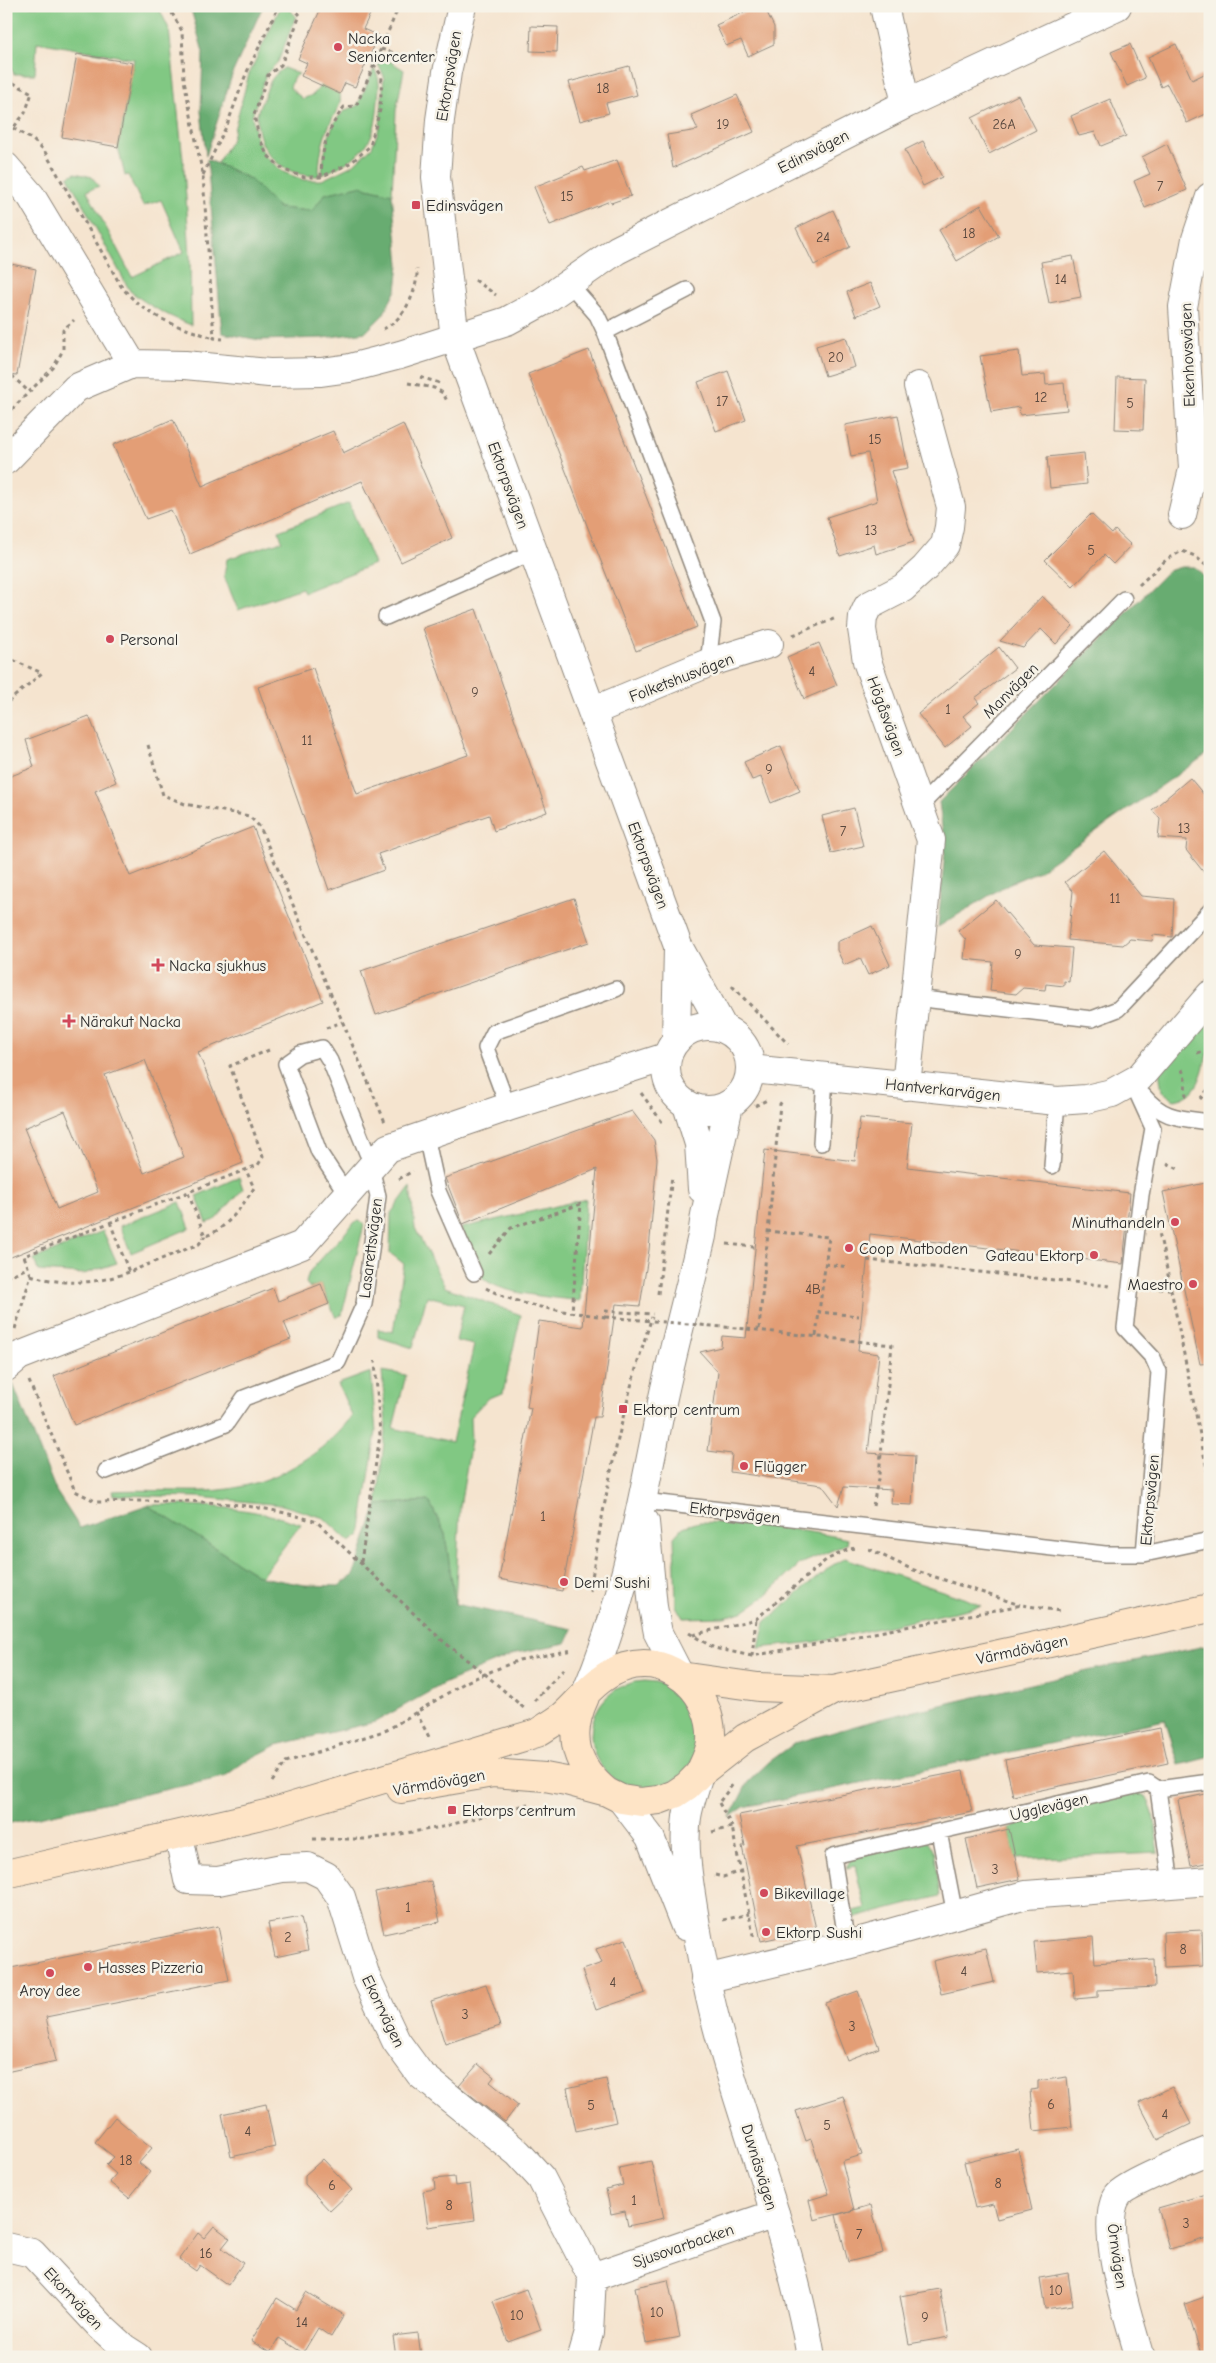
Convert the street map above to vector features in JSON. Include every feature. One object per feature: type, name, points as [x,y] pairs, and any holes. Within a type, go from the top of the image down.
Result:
[{"type":"main road","name":"Värmdövägen","points":[[680,1676],[758,1687],[834,1690],[1210,1608]]},
{"type":"main road","name":"Värmdövägen","points":[[6,1874],[180,1836],[270,1813],[537,1733],[561,1717],[596,1682],[626,1666],[643,1665],[664,1668],[680,1676],[693,1686],[703,1699],[710,1717],[711,1743],[699,1774]]},
{"type":"main road","name":"Värmdövägen","points":[[270,1813],[492,1773],[545,1777],[641,1802],[659,1800],[675,1794],[687,1786],[699,1774],[745,1738],[834,1690]]},
{"type":"main road","name":"Värmdövägen","points":[[585,1695],[578,1712],[574,1731],[576,1749],[582,1766],[593,1780],[614,1795]]},
{"type":"street","name":"Ektorpsvägen","points":[[462,6],[447,72],[440,120],[436,176],[455,338],[678,946],[723,1028]]},
{"type":"street","points":[[884,6],[906,104]]},
{"type":"street","name":"Edinsvägen","points":[[132,364],[185,365],[269,373],[322,372],[350,368],[507,321],[542,302],[617,250],[906,104],[1117,6]]},
{"type":"street","points":[[6,167],[31,196],[132,364],[76,388],[6,460]]},
{"type":"street","name":"Ekenhovsvägen","points":[[1182,515],[1193,469],[1183,307],[1196,239],[1210,197]]},
{"type":"street","name":"Högåsvägen","points":[[906,1086],[931,840],[867,661],[862,629],[863,617],[868,606],[903,588],[925,568],[945,544],[949,527],[950,507],[918,386]]},
{"type":"street","name":"Folketshusvägen","points":[[593,711],[708,663],[769,644]]},
{"type":"street","name":"Ektorpsvägen","points":[[671,1048],[678,946]]},
{"type":"street","name":"Hantverkarvägen","points":[[751,1069],[1057,1101],[1086,1099],[1112,1093],[1139,1078],[1162,1048],[1210,995]]},
{"type":"street","points":[[706,1025],[723,1028],[738,1037],[748,1052],[751,1069],[748,1083],[740,1096],[729,1105],[715,1110],[701,1110],[687,1105],[676,1096],[668,1083],[671,1048],[690,1029],[706,1025]]},
{"type":"street","name":"Lasarettsvägen","points":[[14,1359],[302,1245],[383,1148],[426,1136],[629,1068],[671,1048]]},
{"type":"street","points":[[687,1105],[699,1144],[704,1215]]},
{"type":"street","points":[[585,1695],[607,1643],[643,1501],[662,1400],[700,1245],[704,1215],[729,1105]]},
{"type":"street","points":[[643,1501],[653,1607],[658,1633],[680,1676]]},
{"type":"street","name":"Duvnäsvägen","points":[[699,1774],[687,1817],[686,1834],[690,1886],[705,1979],[717,2028],[799,2297],[811,2357]]},
{"type":"street","name":"Duvnäsvägen","points":[[614,1795],[650,1836],[705,1979]]},
{"type":"street","name":"Ekorrvägen","points":[[180,1836],[188,1880],[218,1881],[291,1868],[308,1867],[326,1876],[341,1897],[366,1977],[396,2041],[420,2074],[518,2154],[541,2178],[592,2277]]},
{"type":"street","points":[[705,1979],[847,1945],[1026,1895],[1210,1881]]},
{"type":"street","name":"Örnvägen","points":[[1141,2357],[1118,2275],[1110,2230],[1112,2212],[1118,2195],[1130,2187],[1210,2150]]},
{"type":"street","name":"Sjusovarbacken","points":[[592,2277],[774,2214]]},
{"type":"street","name":"Ekorrvägen","points":[[6,2247],[32,2253],[101,2327],[124,2348],[138,2357]]},
{"type":"street","points":[[582,2357],[589,2333],[592,2277]]},
{"type":"lane","points":[[569,284],[597,315],[605,332],[713,622],[708,663]]},
{"type":"lane","points":[[605,332],[687,290]]},
{"type":"lane","points":[[386,617],[534,552]]},
{"type":"lane","name":"Manvägen","points":[[920,806],[1124,599]]},
{"type":"lane","points":[[915,998],[1092,1019],[1118,1009],[1210,911]]},
{"type":"lane","points":[[508,1107],[486,1048],[494,1032],[616,989]]},
{"type":"lane","points":[[346,1193],[318,1152],[286,1064],[300,1054],[322,1048],[330,1061],[367,1153],[383,1148]]},
{"type":"lane","points":[[821,1143],[825,1076]]},
{"type":"lane","points":[[1132,1082],[1154,1108],[1166,1114],[1185,1119],[1210,1122]]},
{"type":"lane","name":"Ektorpsvägen","points":[[643,1501],[1105,1554],[1144,1554],[1159,1372],[1153,1358],[1125,1328],[1141,1195],[1153,1128],[1132,1082]]},
{"type":"lane","points":[[1052,1166],[1057,1101]]},
{"type":"lane","points":[[426,1136],[438,1191],[474,1273]]},
{"type":"lane","name":"Lasarettsvägen","points":[[106,1471],[226,1424],[244,1398],[338,1362],[364,1304],[383,1148]]},
{"type":"lane","points":[[1144,1554],[1210,1540]]},
{"type":"lane","name":"Ugglevägen","points":[[847,1945],[833,1856],[1149,1783],[1158,1789],[1210,1782]]},
{"type":"lane","points":[[1158,1789],[1171,1884]]},
{"type":"lane","points":[[939,1832],[956,1915]]},
{"type":"path","points":[[168,6],[182,31],[184,80],[203,176],[214,338]]},
{"type":"path","points":[[203,176],[227,125],[246,74],[279,6]]},
{"type":"path","points":[[292,6],[300,15],[281,65],[268,75],[254,115],[259,137],[267,155],[284,170],[304,177],[321,177],[352,162],[370,146],[377,125],[382,76],[374,65]]},
{"type":"path","points":[[321,177],[321,157],[330,127],[344,107],[356,106],[399,6]]},
{"type":"path","points":[[381,49],[423,62]]},
{"type":"path","points":[[6,79],[32,93],[25,113],[14,127]]},
{"type":"path","points":[[6,124],[14,127],[45,152],[121,286],[132,300],[174,326],[214,338],[230,340]]},
{"type":"path","points":[[468,275],[500,298]]},
{"type":"path","points":[[6,415],[53,368],[63,350],[63,330],[80,313]]},
{"type":"path","points":[[378,332],[394,324]]},
{"type":"path","points":[[6,370],[29,392]]},
{"type":"path","points":[[406,383],[434,388],[443,393],[450,408]]},
{"type":"path","points":[[1124,599],[1167,559],[1182,551],[1195,556],[1210,569]]},
{"type":"path","points":[[6,657],[42,673],[9,701],[6,708]]},
{"type":"path","points":[[148,745],[163,794],[185,804],[249,816],[260,827],[342,1022],[383,1148]]},
{"type":"path","points":[[728,981],[790,1046]]},
{"type":"path","points":[[323,1029],[342,1022]]},
{"type":"path","points":[[277,1048],[230,1066],[263,1157],[258,1165],[24,1256],[31,1275],[14,1359],[75,1491],[85,1498],[97,1502],[210,1502],[272,1509],[317,1522],[444,1642],[485,1674],[525,1710]]},
{"type":"path","points":[[1162,1048],[1182,1070],[1185,1079],[1185,1119]]},
{"type":"path","points":[[629,1068],[641,1093],[668,1130]]},
{"type":"path","points":[[759,1329],[780,1104],[788,1094]]},
{"type":"path","points":[[31,1275],[58,1281],[82,1282],[116,1277],[200,1244],[205,1236],[212,1234],[240,1209],[254,1188],[246,1170]]},
{"type":"path","points":[[657,1297],[672,1171]]},
{"type":"path","points":[[188,1192],[205,1236]]},
{"type":"path","points":[[572,1312],[581,1204],[511,1228],[474,1273],[486,1288],[501,1296],[547,1309],[606,1317],[759,1329],[859,1341]]},
{"type":"path","points":[[110,1222],[129,1272]]},
{"type":"path","points":[[1158,1227],[1210,1485]]},
{"type":"path","points":[[767,1231],[828,1237],[816,1336]]},
{"type":"path","points":[[726,1244],[754,1247]]},
{"type":"path","points":[[867,1260],[1130,1288],[1171,1289]]},
{"type":"path","points":[[825,1264],[848,1267]]},
{"type":"path","points":[[6,1277],[28,1268]]},
{"type":"path","points":[[589,1598],[605,1500],[634,1371],[656,1306]]},
{"type":"path","points":[[606,1317],[606,1311],[653,1314]]},
{"type":"path","points":[[819,1312],[859,1316]]},
{"type":"path","points":[[361,1563],[380,1435],[375,1361]]},
{"type":"path","points":[[867,1548],[911,1569],[1022,1605],[1061,1611]]},
{"type":"path","points":[[658,1633],[681,1629],[714,1648],[752,1656],[1022,1605]]},
{"type":"path","points":[[752,1656],[756,1620]]},
{"type":"path","points":[[265,1785],[273,1782],[286,1762],[386,1730],[466,1682],[485,1674],[519,1660],[578,1649],[574,1655]]},
{"type":"path","points":[[517,1715],[525,1710],[570,1660]]},
{"type":"path","points":[[416,1712],[432,1744]]},
{"type":"path","points":[[719,1803],[732,1827],[760,1966]]},
{"type":"path","points":[[707,1833],[732,1827]]},
{"type":"path","points":[[714,1875],[723,1876],[741,1871]]},
{"type":"path","points":[[721,1920],[749,1914]]},
{"type":"green space","points":[[6,6],[158,6],[169,29],[184,169],[190,255],[191,325],[159,310],[130,291],[68,177],[75,173],[92,177],[99,186],[87,191],[132,277],[184,252],[161,200],[143,206],[128,175],[125,176],[118,147],[134,59],[37,42],[35,74],[14,74],[6,60]]},
{"type":"green space","points":[[190,6],[263,6],[233,72],[206,156],[201,111],[203,52]]},
{"type":"green space","points":[[281,6],[286,6],[296,16],[278,62],[266,74],[252,116],[257,140],[265,156],[283,172],[304,180],[322,180],[353,165],[372,147],[380,126],[384,76],[378,64],[380,55],[404,70],[396,111],[392,194],[359,186],[325,194],[312,211],[279,208],[250,179],[217,163],[231,141],[249,74]]},
{"type":"green space","points":[[284,68],[299,74],[293,78],[290,88],[303,99],[314,94],[321,85],[340,94],[339,107],[329,126],[323,144],[319,176],[306,175],[284,168],[267,152],[258,130],[258,112],[268,86]]},
{"type":"green space","points":[[374,69],[378,76],[379,87],[377,115],[370,139],[357,155],[322,175],[331,130],[340,115],[346,110],[357,106]]},
{"type":"green space","points":[[207,159],[250,179],[279,208],[312,211],[325,194],[359,186],[392,194],[399,264],[396,290],[383,315],[366,332],[323,338],[260,340],[222,333]]},
{"type":"green space","points":[[349,503],[374,564],[304,592],[302,588],[238,610],[224,576],[227,559],[282,541],[279,531]]},
{"type":"green space","points":[[1181,567],[1195,567],[1210,584],[1210,752],[1039,871],[1008,884],[938,927],[945,851],[939,802],[1168,571]]},
{"type":"green space","points":[[1210,1015],[1210,1054],[1207,1054],[1201,1077],[1194,1090],[1182,1098],[1174,1100],[1162,1091],[1159,1071]]},
{"type":"green space","points":[[239,1177],[243,1189],[215,1220],[207,1223],[196,1196]]},
{"type":"green space","points":[[410,1187],[415,1228],[445,1287],[521,1315],[503,1393],[488,1398],[470,1417],[471,1441],[460,1507],[455,1605],[445,1534],[429,1501],[377,1505],[386,1424],[382,1371],[406,1375],[393,1428],[452,1442],[474,1345],[456,1341],[464,1305],[427,1296],[413,1348],[378,1337],[378,1329],[393,1332],[404,1264],[390,1253],[391,1213]]},
{"type":"green space","points":[[586,1199],[580,1301],[512,1291],[488,1282],[480,1275],[471,1258],[461,1228]]},
{"type":"green space","points":[[180,1202],[190,1228],[131,1253],[120,1226]]},
{"type":"green space","points":[[360,1221],[364,1225],[342,1314],[336,1318],[321,1284],[310,1288],[306,1283],[309,1272],[355,1222]]},
{"type":"green space","points":[[103,1231],[117,1263],[84,1274],[38,1271],[34,1259]]},
{"type":"green space","points":[[371,1372],[376,1432],[360,1535],[350,1542],[324,1518],[282,1505],[198,1497],[113,1495],[112,1491],[207,1491],[228,1489],[249,1485],[288,1470],[323,1446],[352,1416],[338,1384]]},
{"type":"green space","points":[[13,1384],[56,1491],[80,1528],[147,1505],[261,1577],[305,1585],[339,1586],[354,1575],[377,1505],[429,1501],[445,1534],[455,1604],[573,1629],[566,1643],[517,1653],[445,1683],[375,1722],[277,1745],[244,1762],[224,1777],[6,1824],[6,1395]]},
{"type":"green space","points":[[147,1505],[186,1505],[244,1510],[301,1524],[261,1577]]},
{"type":"green space","points":[[699,1522],[774,1527],[848,1539],[847,1544],[800,1564],[764,1597],[742,1612],[724,1617],[683,1618],[676,1606],[674,1537],[683,1527]]},
{"type":"green space","points":[[845,1558],[969,1600],[981,1606],[815,1642],[759,1648],[765,1622],[828,1568]]},
{"type":"green space","points":[[1210,1645],[1210,1757],[1179,1765],[1165,1720],[744,1807],[730,1817],[748,1782],[769,1762],[795,1743],[880,1719],[1105,1667]]},
{"type":"green space","points":[[645,1681],[666,1685],[683,1697],[695,1714],[699,1735],[695,1756],[683,1773],[666,1785],[645,1789],[624,1785],[607,1773],[595,1756],[591,1735],[595,1714],[607,1697],[624,1685]]},
{"type":"green space","points":[[1135,1791],[1147,1797],[1153,1813],[1159,1853],[1015,1859],[1009,1829],[1015,1825]]},
{"type":"green space","points":[[926,1840],[935,1853],[940,1896],[855,1918],[853,1911],[865,1908],[855,1866],[846,1868],[852,1857]]},
{"type":"building","name":"Nacka Seniorcenter","points":[[322,6],[374,6],[363,29],[379,36],[355,87],[345,83],[340,94],[301,76],[307,63],[298,59]]},
{"type":"building","points":[[758,6],[764,6],[774,27],[774,44],[748,56],[741,40],[726,46],[716,25]]},
{"type":"building","points":[[531,26],[558,27],[557,52],[530,51]]},
{"type":"building","points":[[1130,44],[1145,78],[1127,86],[1111,52]]},
{"type":"building","points":[[1176,44],[1192,80],[1210,71],[1210,112],[1187,123],[1167,84],[1161,87],[1148,57]]},
{"type":"building","points":[[77,54],[133,63],[118,147],[62,137]]},
{"type":"building","points":[[629,66],[637,95],[606,103],[609,113],[580,121],[569,82]]},
{"type":"building","points":[[737,95],[754,132],[673,168],[667,135],[698,130],[691,115]]},
{"type":"building","points":[[1018,95],[1036,130],[989,154],[972,118]]},
{"type":"building","points":[[1110,99],[1126,136],[1101,146],[1095,132],[1079,136],[1071,116]]},
{"type":"building","points":[[923,141],[942,177],[923,186],[905,150]]},
{"type":"building","points":[[1167,144],[1187,190],[1145,208],[1134,181],[1150,174],[1142,157]]},
{"type":"building","points":[[617,160],[631,196],[611,203],[610,201],[550,225],[534,187],[583,167],[585,171]]},
{"type":"building","points":[[981,205],[999,236],[957,261],[939,230]]},
{"type":"building","points":[[833,210],[850,247],[814,265],[796,228]]},
{"type":"building","points":[[1073,256],[1081,297],[1049,303],[1041,262]]},
{"type":"building","points":[[6,263],[36,269],[17,375],[6,374]]},
{"type":"building","points":[[870,283],[880,306],[856,316],[847,292]]},
{"type":"building","points":[[846,337],[855,367],[825,376],[816,346]]},
{"type":"building","points":[[589,350],[697,627],[636,651],[528,374]]},
{"type":"building","points":[[1019,351],[1022,376],[1045,374],[1046,385],[1064,383],[1067,410],[1020,415],[1019,407],[991,412],[980,356]]},
{"type":"building","points":[[728,371],[746,420],[716,431],[698,382]]},
{"type":"building","points":[[1117,377],[1145,378],[1143,430],[1115,429]]},
{"type":"building","points":[[898,415],[908,468],[891,471],[914,542],[876,554],[874,545],[840,556],[827,517],[877,501],[868,453],[851,456],[845,425]]},
{"type":"building","points":[[173,419],[202,486],[333,431],[343,453],[403,424],[452,538],[401,562],[362,481],[190,554],[171,510],[146,519],[113,445]]},
{"type":"building","points":[[1084,453],[1087,484],[1050,488],[1047,457]]},
{"type":"building","points":[[1091,514],[1112,534],[1115,530],[1131,545],[1113,564],[1104,555],[1073,587],[1045,560]]},
{"type":"building","points":[[1042,596],[1073,626],[1056,644],[1041,629],[1023,648],[1000,641]]},
{"type":"building","points":[[476,609],[547,812],[494,831],[489,815],[378,854],[384,870],[329,890],[258,687],[313,668],[357,794],[468,755],[423,628]]},
{"type":"building","points":[[819,643],[837,685],[804,699],[787,657]]},
{"type":"building","points":[[999,647],[1015,668],[975,698],[979,703],[963,716],[972,726],[945,748],[918,714]]},
{"type":"building","points":[[89,716],[116,782],[95,791],[130,876],[253,827],[323,1001],[198,1052],[243,1163],[6,1259],[6,778],[34,767],[26,740]],"holes":[[[145,1060],[184,1157],[144,1173],[105,1075]],[[65,1111],[98,1192],[57,1209],[24,1128]]]},
{"type":"building","points":[[781,746],[800,791],[771,803],[761,777],[752,780],[744,762]]},
{"type":"building","points":[[1190,778],[1210,802],[1210,880],[1186,850],[1187,840],[1158,838],[1160,819],[1152,810]]},
{"type":"building","points":[[854,808],[863,846],[831,853],[822,816]]},
{"type":"building","points":[[1104,851],[1141,896],[1174,899],[1172,937],[1153,935],[1152,941],[1130,939],[1123,945],[1068,940],[1073,891],[1065,882]]},
{"type":"building","points":[[574,898],[589,942],[376,1015],[361,971]]},
{"type":"building","points":[[996,900],[1034,945],[1072,948],[1069,982],[1064,981],[1064,986],[1046,984],[1045,990],[1023,988],[1016,994],[990,991],[993,962],[964,959],[966,940],[958,931]]},
{"type":"building","points":[[872,926],[890,965],[868,975],[860,958],[844,965],[837,950],[837,942]]},
{"type":"building","points":[[632,1111],[654,1140],[657,1159],[649,1250],[640,1306],[616,1304],[600,1417],[594,1417],[562,1591],[499,1579],[531,1408],[527,1407],[539,1321],[583,1327],[597,1169],[463,1224],[445,1178]]},
{"type":"building","points":[[860,1118],[912,1123],[907,1167],[1130,1193],[1123,1264],[870,1234],[858,1351],[879,1354],[868,1453],[915,1456],[912,1505],[891,1504],[892,1490],[844,1487],[838,1506],[822,1485],[730,1472],[732,1454],[708,1451],[718,1372],[700,1352],[721,1347],[722,1336],[746,1338],[765,1150],[855,1161]]},
{"type":"building","points":[[1210,1182],[1210,1363],[1200,1364],[1163,1192]]},
{"type":"building","points":[[321,1284],[329,1304],[284,1322],[291,1339],[74,1425],[54,1376],[273,1288],[278,1301]]},
{"type":"building","points":[[1160,1728],[1168,1763],[1013,1796],[1005,1760]]},
{"type":"building","points":[[963,1771],[972,1812],[797,1846],[816,1929],[761,1941],[742,1846],[745,1846],[739,1815]]},
{"type":"building","points":[[1210,1793],[1210,1862],[1191,1866],[1178,1800]]},
{"type":"building","points":[[1009,1829],[1020,1879],[977,1888],[966,1839]]},
{"type":"building","points":[[431,1881],[440,1922],[384,1934],[375,1892]]},
{"type":"building","points":[[301,1917],[308,1950],[275,1957],[268,1923]]},
{"type":"building","points":[[218,1926],[229,1980],[46,2017],[56,2061],[6,2072],[6,1969]]},
{"type":"building","points":[[1202,1930],[1203,1966],[1164,1968],[1163,1932]]},
{"type":"building","points":[[1093,1937],[1095,1963],[1154,1959],[1155,1987],[1098,1990],[1098,1997],[1075,1999],[1073,1970],[1037,1973],[1034,1942]]},
{"type":"building","points":[[626,1939],[645,1993],[596,2010],[582,1970],[602,1963],[596,1949]]},
{"type":"building","points":[[986,1948],[994,1982],[941,1994],[933,1961]]},
{"type":"building","points":[[486,1984],[500,2026],[445,2044],[431,2001]]},
{"type":"building","points":[[858,1991],[879,2048],[847,2060],[825,2003]]},
{"type":"building","points":[[478,2064],[494,2077],[490,2082],[518,2105],[505,2122],[459,2086]]},
{"type":"building","points":[[1067,2077],[1072,2127],[1034,2131],[1030,2090],[1038,2089],[1038,2081]]},
{"type":"building","points":[[606,2079],[616,2122],[576,2131],[567,2088]]},
{"type":"building","points":[[1172,2087],[1191,2124],[1158,2140],[1139,2103]]},
{"type":"building","points":[[843,2096],[862,2155],[842,2161],[854,2210],[814,2220],[809,2200],[829,2194],[811,2139],[806,2141],[796,2111]]},
{"type":"building","points":[[266,2104],[275,2147],[231,2157],[222,2114]]},
{"type":"building","points":[[115,2117],[152,2148],[139,2163],[150,2172],[129,2198],[109,2182],[116,2174],[106,2165],[114,2157],[95,2142]]},
{"type":"building","points":[[1018,2149],[1032,2210],[997,2219],[993,2204],[975,2208],[964,2162]]},
{"type":"building","points":[[323,2159],[352,2190],[330,2211],[305,2184],[305,2175]]},
{"type":"building","points":[[651,2161],[664,2218],[628,2226],[625,2211],[611,2214],[606,2189],[623,2185],[619,2168]]},
{"type":"building","points":[[454,2177],[455,2186],[470,2184],[475,2220],[428,2227],[423,2191],[435,2189],[434,2179]]},
{"type":"building","points":[[1210,2193],[1210,2237],[1170,2249],[1158,2208]]},
{"type":"building","points":[[871,2205],[883,2253],[848,2262],[836,2215]]},
{"type":"building","points":[[214,2226],[230,2238],[222,2248],[243,2263],[228,2285],[200,2265],[196,2271],[179,2259],[198,2233],[204,2238]]},
{"type":"building","points":[[1068,2273],[1073,2305],[1045,2309],[1040,2278]]},
{"type":"building","points":[[668,2280],[680,2337],[646,2343],[635,2287]]},
{"type":"building","points":[[526,2289],[541,2330],[508,2342],[493,2301]]},
{"type":"building","points":[[940,2289],[949,2337],[909,2344],[900,2296]]},
{"type":"building","points":[[306,2292],[344,2315],[331,2337],[318,2328],[303,2353],[279,2338],[270,2353],[251,2341],[277,2298],[296,2310]]},
{"type":"building","points":[[1210,2295],[1210,2357],[1202,2357],[1185,2304]]},
{"type":"building","points":[[418,2333],[421,2357],[396,2357],[393,2336]]},
{"type":"place","name":"Nacka Seniorcenter","points":[[338,47]]},
{"type":"place","name":"Edinsvägen","points":[[416,205]]},
{"type":"place","name":"Personal","points":[[110,639]]},
{"type":"place","name":"Nacka sjukhus","points":[[158,965]]},
{"type":"place","name":"Närakut Nacka","points":[[69,1021]]},
{"type":"place","name":"Minuthandeln","points":[[1175,1222]]},
{"type":"place","name":"Coop Matboden","points":[[849,1248]]},
{"type":"place","name":"Gateau Ektorp","points":[[1094,1255]]},
{"type":"place","name":"Maestro","points":[[1193,1284]]},
{"type":"place","name":"Ektorp centrum","points":[[623,1409]]},
{"type":"place","name":"Flügger","points":[[744,1466]]},
{"type":"place","name":"Demi Sushi","points":[[564,1582]]},
{"type":"place","name":"Ektorps centrum","points":[[452,1810]]},
{"type":"place","name":"Bikevillage","points":[[764,1893]]},
{"type":"place","name":"Ektorp Sushi","points":[[766,1932]]},
{"type":"place","name":"Hasses Pizzeria","points":[[88,1967]]},
{"type":"place","name":"Aroy dee","points":[[50,1973]]}]
